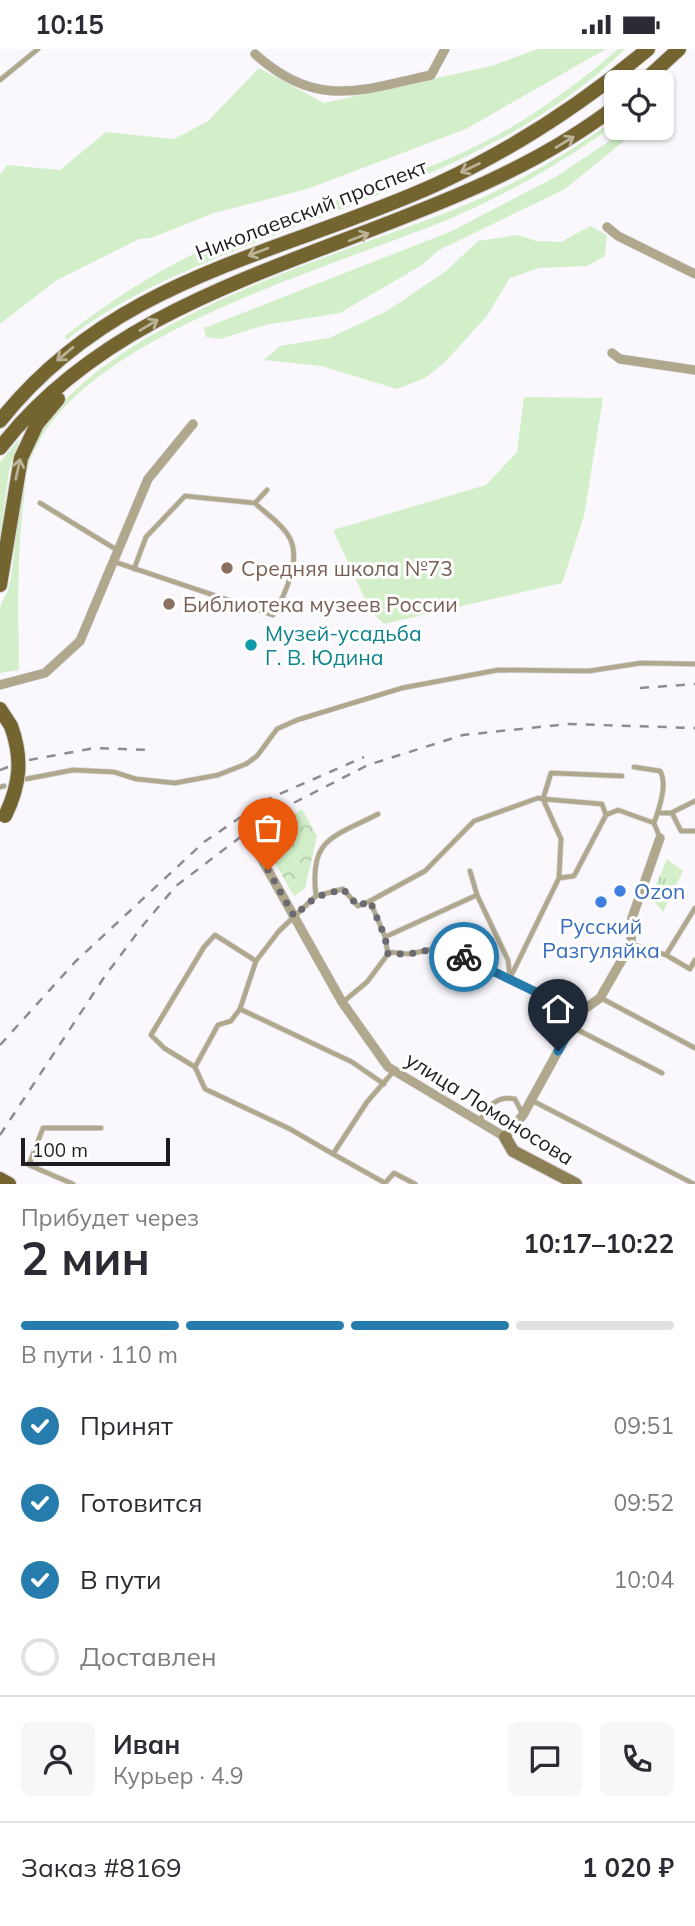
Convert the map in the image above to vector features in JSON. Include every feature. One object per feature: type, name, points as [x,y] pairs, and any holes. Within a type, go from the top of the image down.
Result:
[{"type":"main road","points":[[600,86],[631,49]]},
{"type":"main road","name":"Николаевский проспект","points":[[4,415],[41,374],[72,348],[136,305],[209,271],[432,186],[536,133],[648,49]]},
{"type":"main road","points":[[656,70],[678,49]]},
{"type":"main road","name":"Николаевский проспект","points":[[0,448],[52,392],[91,361],[161,318],[195,301],[443,204],[508,174],[569,139],[604,114]]},
{"type":"main road","points":[[0,585],[15,482],[28,439],[46,413],[91,361]]},
{"type":"main road","points":[[0,709],[11,726],[19,749],[20,767],[16,794],[2,820]]},
{"type":"main road","points":[[0,1179],[9,1184]]},
{"type":"street","points":[[256,51],[275,72],[322,92],[355,92],[431,75],[444,49]]},
{"type":"street","points":[[607,227],[618,236],[695,274]]},
{"type":"street","points":[[612,353],[620,359],[695,370]]},
{"type":"street","points":[[0,685],[45,673],[80,641],[148,479],[193,424]]},
{"type":"street","points":[[505,1137],[523,1115],[579,1013],[600,998],[631,944],[632,918],[660,838]]},
{"type":"street","name":"улица Ломоносова","points":[[255,847],[342,1002],[393,1072],[505,1137],[513,1151],[576,1184]]},
{"type":"lane","points":[[0,80],[38,49]]},
{"type":"lane","points":[[255,503],[267,490]]},
{"type":"lane","points":[[115,562],[134,569],[272,615],[284,597],[293,547],[288,534],[255,503],[185,496],[146,537],[134,569]]},
{"type":"lane","points":[[40,503],[120,551]]},
{"type":"lane","points":[[26,779],[73,770],[114,772],[166,782],[218,775],[246,764],[278,729],[297,720],[402,688],[498,670],[589,671],[642,663],[695,664]]},
{"type":"lane","points":[[634,767],[660,771],[663,776],[654,823],[660,838]]},
{"type":"lane","points":[[510,978],[559,878],[561,839],[543,799],[549,774],[554,772],[622,776]]},
{"type":"lane","points":[[195,1067],[218,1025],[231,1021],[240,1009],[256,961],[294,916],[316,897],[343,889],[358,906],[370,901],[425,871],[474,821],[538,797],[602,804],[606,815]]},
{"type":"lane","points":[[658,813],[671,813],[695,801]]},
{"type":"lane","points":[[559,878],[574,876],[606,815],[618,810],[654,823]]},
{"type":"lane","points":[[671,813],[675,815],[681,831],[695,831]]},
{"type":"lane","points":[[316,897],[313,871],[318,852],[326,841],[378,814]]},
{"type":"lane","points":[[470,871],[477,895],[508,960],[510,978]]},
{"type":"lane","points":[[385,937],[477,895]]},
{"type":"lane","points":[[342,1002],[366,982],[388,954],[385,937],[370,901]]},
{"type":"lane","points":[[666,955],[695,908]]},
{"type":"lane","points":[[256,961],[215,935],[204,947],[151,1035],[164,1048],[195,1067],[205,1089],[290,1129],[386,1183],[394,1173],[415,1184]]},
{"type":"lane","points":[[631,944],[666,955],[690,969],[695,960]]},
{"type":"lane","points":[[388,954],[409,954],[443,947],[579,1013]]},
{"type":"lane","points":[[600,998],[695,1048]]},
{"type":"lane","points":[[240,1009],[352,1062],[384,1084]]},
{"type":"lane","points":[[572,1027],[662,1073]]},
{"type":"lane","points":[[333,1154],[367,1102],[393,1072]]},
{"type":"lane","points":[[478,1122],[495,1101],[505,1097],[515,1099],[523,1115]]},
{"type":"lane","points":[[531,1100],[694,1184]]},
{"type":"lane","points":[[73,1184],[29,1165],[43,1128],[101,1128]]},
{"type":"green space","points":[[538,49],[606,49],[466,129],[307,189],[214,213],[151,238],[139,239],[57,280],[0,324],[0,175],[7,165],[60,170],[106,132],[174,139],[208,121],[259,68],[324,103],[491,66]]},
{"type":"green space","points":[[618,49],[625,49],[587,83],[503,138],[411,181],[164,281],[114,308],[66,340],[65,336],[113,301],[164,269],[200,251],[265,225],[398,179],[485,142],[545,106]]},
{"type":"green space","points":[[604,126],[604,132],[580,149],[485,203],[219,308],[155,340],[99,376],[56,417],[29,464],[25,480],[20,547],[19,670],[0,673],[0,609],[12,572],[21,479],[33,444],[65,400],[110,362],[164,328],[224,298],[481,198],[541,168]]},
{"type":"green space","points":[[611,140],[625,140],[565,189],[439,250],[422,265],[340,313],[265,325],[220,339],[206,337],[204,328],[452,231],[557,176]]},
{"type":"green space","points":[[590,226],[607,235],[605,256],[587,266],[539,268],[510,278],[486,317],[445,362],[425,378],[397,389],[321,366],[264,360],[280,346],[329,338],[387,311],[446,271],[478,241],[518,235],[537,241],[561,242]]},
{"type":"green space","points":[[524,397],[603,398],[584,516],[562,583],[384,624],[371,612],[333,530],[486,485],[517,452]]},
{"type":"green space","points":[[20,438],[9,471],[0,539],[0,462]]},
{"type":"green space","points":[[302,809],[317,836],[305,888],[294,896],[260,836]]},
{"type":"green space","points":[[667,859],[683,871],[663,912],[651,897]]},
{"type":"railway","points":[[640,688],[695,684]]},
{"type":"railway","points":[[0,1135],[105,976],[144,924],[176,886],[268,816],[368,765],[463,735],[568,724],[695,728]]},
{"type":"railway","points":[[29,760],[95,748],[150,750]]},
{"type":"railway","points":[[0,1045],[75,962],[204,842],[266,800],[364,757]]},
{"type":"railway","points":[[0,770],[8,767]]},
{"type":"way so far","points":[[268,870],[294,916],[316,897],[343,889],[358,906],[370,901],[385,937],[388,954],[409,954],[443,947],[464,957]]},
{"type":"place","name":"Средняя школа №73","points":[[227,568]]},
{"type":"place","name":"Библиотека музеев России","points":[[169,604]]},
{"type":"place","name":"Музей-усадьба Г. В. Юдина","points":[[251,645]]},
{"type":"place","name":"Ozon","points":[[620,891]]},
{"type":"place","name":"Русский Разгуляйка","points":[[601,902]]},
{"type":"route","points":[[464,957],[579,1013],[558,1051]]}]
